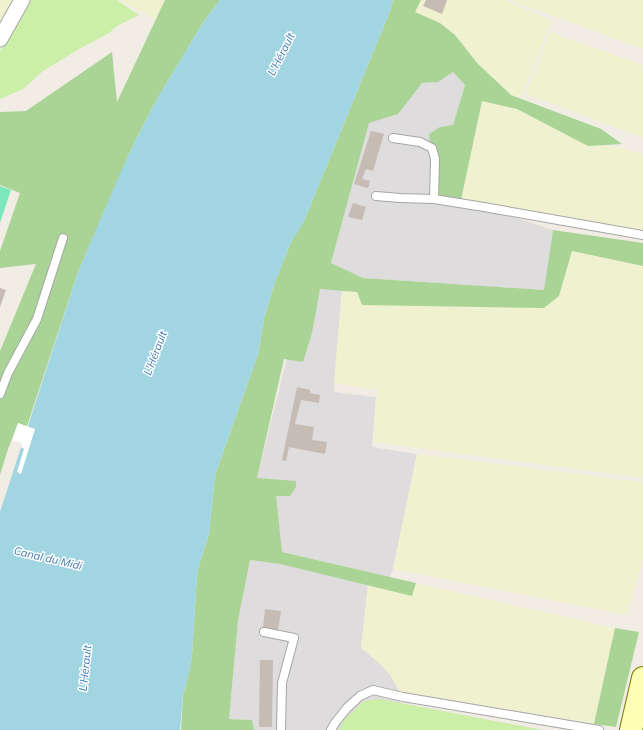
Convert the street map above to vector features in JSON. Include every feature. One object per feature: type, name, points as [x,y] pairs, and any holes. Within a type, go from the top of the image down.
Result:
[{"type":"main road","points":[[636,722],[643,678]]},
{"type":"street","points":[[0,39],[22,0]]},
{"type":"lane","points":[[393,138],[420,142],[432,148],[435,159],[434,199]]},
{"type":"lane","points":[[376,196],[434,199],[643,235]]},
{"type":"lane","points":[[0,394],[8,373],[37,319],[63,238]]},
{"type":"lane","points":[[264,632],[294,638],[282,683],[281,730]]},
{"type":"lane","points":[[331,730],[347,708],[360,696],[373,690],[403,697],[599,730]]},
{"type":"shaded area","points":[[453,72],[465,85],[453,125],[440,127],[461,200],[553,230],[544,290],[363,278],[331,263],[369,123],[422,83],[438,82]]},
{"type":"shaded area","points":[[305,286],[342,289],[334,392],[376,397],[372,447],[417,454],[393,569],[390,577],[282,552],[257,478]]},
{"type":"shaded area","points":[[250,560],[280,564],[368,585],[361,648],[378,662],[390,675],[400,692],[400,703],[542,730],[254,730],[252,720],[229,719],[238,621]]},
{"type":"green space","points":[[0,0],[15,0],[0,26]]},
{"type":"green space","points":[[29,0],[117,0],[139,15],[117,26],[109,33],[43,71],[23,89],[0,99],[0,51]]},
{"type":"green space","points":[[120,0],[165,0],[156,20]]},
{"type":"green space","points":[[165,0],[220,0],[204,21],[157,99],[134,143],[78,272],[27,426],[18,424],[0,475],[0,351],[36,264],[0,268],[0,251],[20,193],[0,185],[0,112],[26,111],[112,52],[117,102]]},
{"type":"green space","points":[[393,0],[421,0],[415,12],[440,23],[455,35],[478,64],[511,95],[601,129],[622,144],[588,146],[517,109],[482,101],[461,200],[431,194],[433,166],[429,134],[440,127],[453,125],[465,85],[453,72],[438,82],[422,83],[398,114],[369,123],[331,263],[363,278],[544,290],[553,230],[643,243],[643,266],[572,251],[559,296],[544,308],[362,305],[357,292],[320,289],[312,333],[303,362],[284,359],[257,478],[296,481],[296,487],[290,496],[276,496],[282,552],[416,583],[412,596],[280,564],[250,560],[238,621],[229,719],[252,720],[254,730],[181,730],[183,695],[192,654],[197,575],[209,534],[215,475],[258,354],[264,318],[275,282],[291,242],[304,221],[390,11]]},
{"type":"green space","points":[[421,0],[506,0],[552,21],[521,97],[511,95],[496,81],[478,64],[455,35],[440,23],[415,12]]},
{"type":"green space","points":[[643,0],[643,49],[512,1]]},
{"type":"green space","points":[[550,32],[643,65],[643,138],[526,94]]},
{"type":"green space","points":[[482,101],[517,109],[591,144],[623,148],[643,154],[643,231],[461,200]]},
{"type":"green space","points":[[0,186],[11,190],[0,223]]},
{"type":"green space","points":[[572,251],[643,266],[643,478],[373,442],[376,397],[378,390],[334,383],[342,289],[559,296]]},
{"type":"green space","points":[[417,454],[643,482],[643,558],[627,615],[393,569]]},
{"type":"green space","points":[[416,583],[615,628],[594,724],[400,692],[390,675],[378,662],[361,648],[368,585],[412,596]]},
{"type":"green space","points":[[615,628],[639,632],[616,727],[594,724]]},
{"type":"green space","points":[[379,699],[542,730],[339,730],[344,720],[364,701]]},
{"type":"water","points":[[220,0],[393,0],[390,11],[304,221],[291,242],[275,282],[264,318],[258,354],[215,475],[209,534],[197,575],[192,654],[183,695],[180,730],[0,730],[0,512],[78,272],[119,176],[157,99],[204,21]]},
{"type":"pier","points":[[18,423],[35,429],[21,474],[17,472],[24,449],[21,447],[22,443],[12,440]]},
{"type":"building","points":[[426,0],[447,0],[442,14],[423,6]]},
{"type":"building","points":[[371,131],[384,134],[373,171],[366,169],[362,179],[370,181],[368,188],[354,184]]},
{"type":"building","points":[[353,203],[366,207],[362,220],[348,217]]},
{"type":"building","points":[[0,288],[6,290],[0,307]]},
{"type":"building","points":[[297,387],[310,390],[310,393],[320,395],[319,403],[301,400],[295,424],[314,427],[312,440],[327,442],[325,454],[289,447],[286,461],[282,460]]},
{"type":"building","points":[[265,609],[281,611],[278,630],[263,628]]},
{"type":"building","points":[[260,660],[273,660],[272,727],[259,727]]},
{"type":"water label","name":"L'Hérault","points":[[281,54]]},
{"type":"water label","name":"L'Hérault","points":[[155,353]]},
{"type":"water label","name":"Canal du Midi","points":[[48,558]]},
{"type":"water label","name":"L'Hérault","points":[[85,668]]}]
